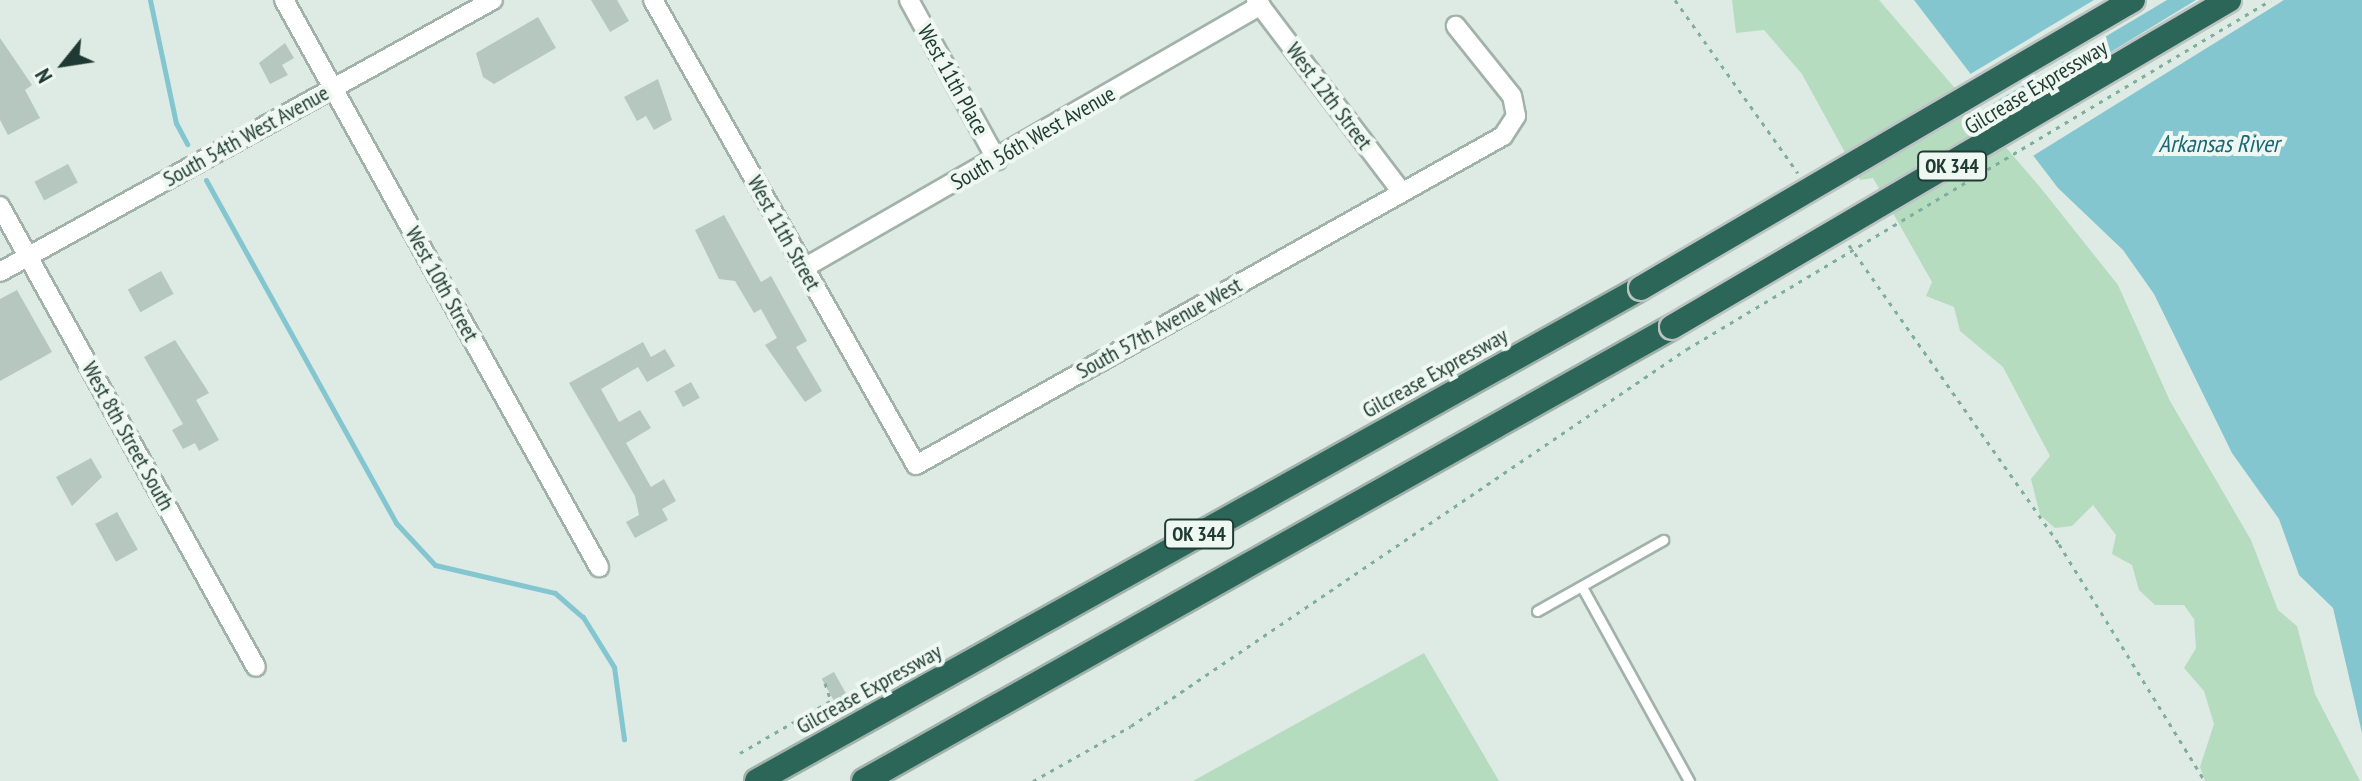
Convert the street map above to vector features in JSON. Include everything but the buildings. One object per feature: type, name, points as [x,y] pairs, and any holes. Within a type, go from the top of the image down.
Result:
[{"type":"highway","name":"Gilcrease Expressway","points":[[757,781],[1641,288],[2133,0]]},
{"type":"highway","name":"Gilcrease Expressway","points":[[864,781],[1672,327],[2229,0]]},
{"type":"street","name":"West 10th Street","points":[[284,0],[599,567]]},
{"type":"street","name":"South 54th West Avenue","points":[[0,272],[493,0]]},
{"type":"street","name":"West 11th Street","points":[[653,0],[916,465]]},
{"type":"street","name":"West 11th Place","points":[[909,0],[997,160]]},
{"type":"street","name":"South 56th West Avenue","points":[[804,268],[997,160],[1258,3]]},
{"type":"street","name":"West 12th Street","points":[[1258,3],[1402,192]]},
{"type":"street","name":"South 57th Avenue West","points":[[916,465],[1477,153],[1516,116],[1512,96],[1456,26]]},
{"type":"street","name":"West 8th Street South","points":[[0,206],[256,667]]},
{"type":"lane","points":[[1537,611],[1663,540]]},
{"type":"lane","points":[[1582,587],[1689,781]]},
{"type":"path","points":[[1675,0],[1804,181]]},
{"type":"path","points":[[1033,781],[1131,726],[1687,349],[2271,0]]},
{"type":"path","points":[[1840,232],[2059,544],[2205,781]]},
{"type":"path","points":[[740,753],[833,700],[825,683]]},
{"type":"green space","points":[[1732,0],[1879,0],[2040,187],[2118,285],[2170,401],[2251,540],[2278,610],[2297,626],[2315,694],[2360,781],[2205,781],[2200,767],[2214,724],[2204,691],[2184,668],[2196,648],[2194,619],[2184,605],[2155,605],[2139,590],[2132,565],[2112,554],[2116,535],[2093,505],[2072,526],[2055,528],[2040,515],[2031,479],[2050,456],[2003,367],[1960,331],[1954,307],[1926,296],[1932,282],[1873,178],[1860,180],[1802,74],[1764,30],[1736,33]]},
{"type":"green space","points":[[1424,653],[1499,781],[1193,781]]},
{"type":"water","name":"Arkansas River","points":[[1914,0],[2362,0],[2362,733],[2333,608],[2299,575],[2279,519],[2232,453],[2154,294],[2123,250],[2058,188]]},
{"type":"pier","points":[[2094,0],[2167,0],[1992,104],[1967,76]]},
{"type":"pier","points":[[2196,0],[2284,0],[2031,157],[2004,117]]},
{"type":"waterway","points":[[150,0],[176,123],[187,144]]},
{"type":"waterway","points":[[206,180],[396,523],[435,565],[555,593],[583,617],[614,667],[624,739]]}]
